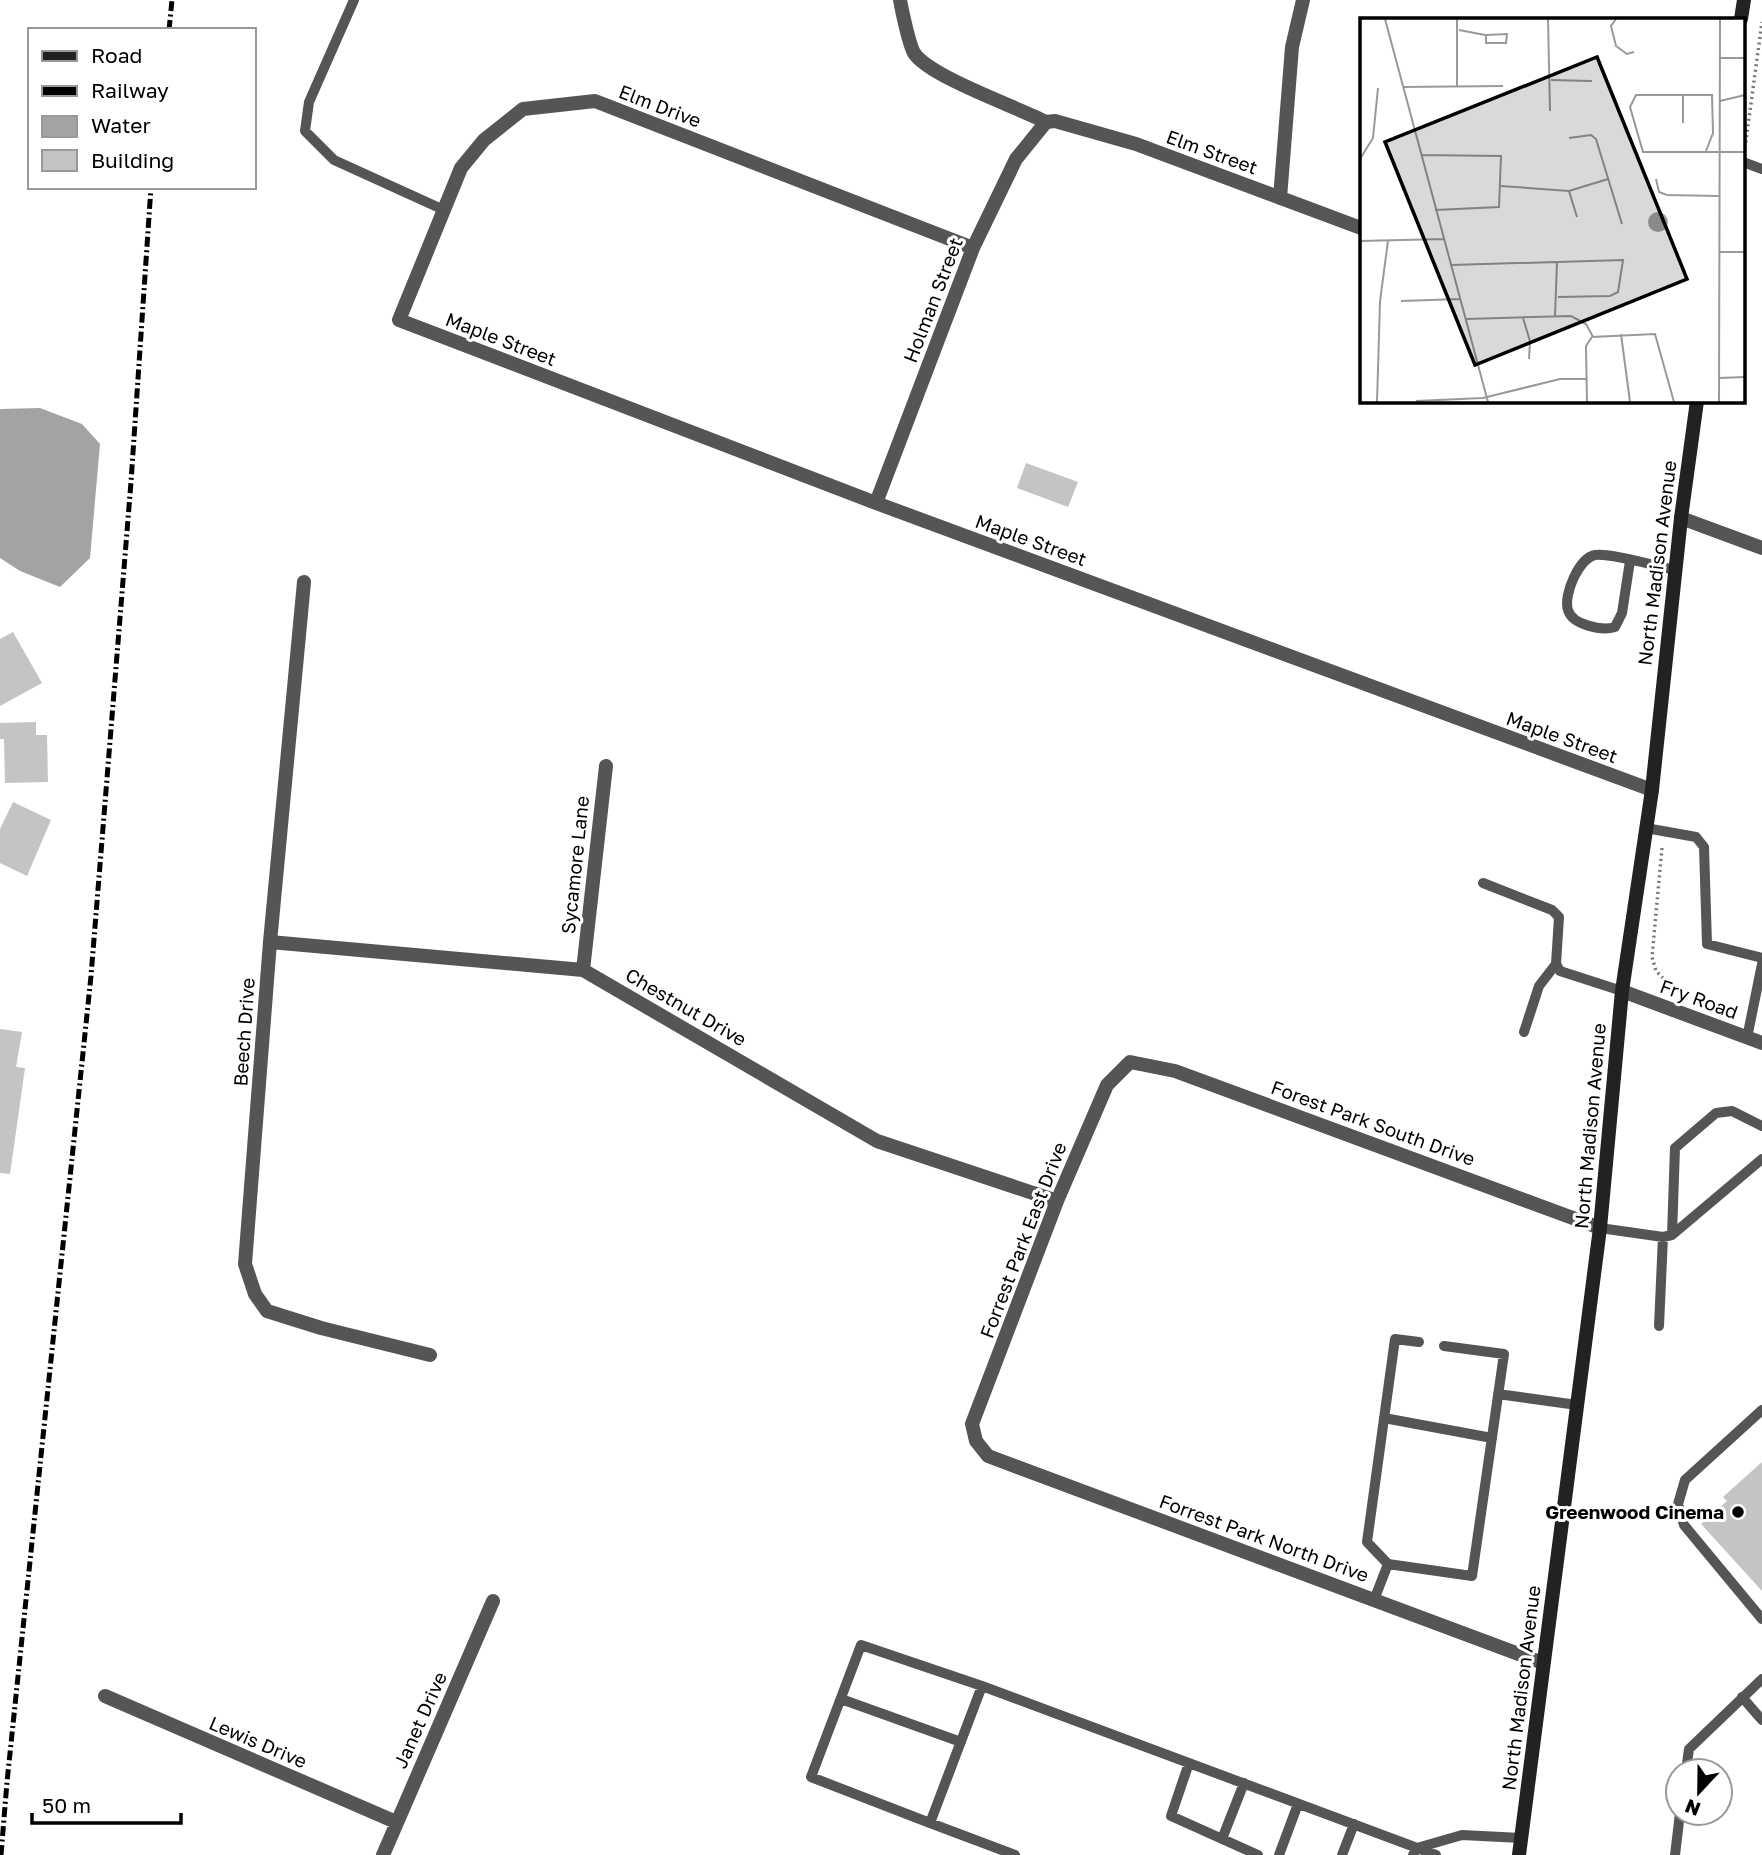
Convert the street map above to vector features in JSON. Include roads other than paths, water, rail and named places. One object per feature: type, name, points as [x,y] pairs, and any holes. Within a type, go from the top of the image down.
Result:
[{"type":"main road","points":[[1741,18],[1744,0]]},
{"type":"main road","name":"North Madison Avenue","points":[[1519,1855],[1600,1228],[1622,991],[1652,790],[1681,518],[1697,402]]},
{"type":"street","name":"Elm Street","points":[[900,0],[914,53],[935,70],[1046,122],[1055,121],[1136,145],[1360,228]]},
{"type":"street","points":[[1280,198],[1292,47],[1303,0]]},
{"type":"street","name":"Elm Drive","points":[[398,320],[461,168],[484,140],[523,108],[596,101],[973,248]]},
{"type":"street","name":"Holman Street","points":[[876,503],[973,248],[1016,159],[1046,122]]},
{"type":"street","name":"Maple Street","points":[[398,320],[876,503],[1652,790]]},
{"type":"street","points":[[1681,518],[1762,548]]},
{"type":"street","name":"Beech Drive","points":[[304,582],[270,942],[245,1265],[255,1294],[267,1311],[321,1328],[430,1355]]},
{"type":"street","name":"Sycamore Lane","points":[[583,970],[606,765]]},
{"type":"street","name":"Chestnut Drive","points":[[270,942],[583,970],[877,1141],[1057,1201]]},
{"type":"street","name":"Fry Road","points":[[1622,991],[1762,1043]]},
{"type":"street","name":"Forrest Park East Drive","points":[[976,1441],[972,1424],[1057,1201],[1107,1085],[1130,1062]]},
{"type":"street","name":"Forest Park South Drive","points":[[1130,1062],[1188,1075],[1600,1228]]},
{"type":"street","name":"Forrest Park North Drive","points":[[976,1441],[988,1456],[1543,1664]]},
{"type":"street","name":"Janet Drive","points":[[383,1855],[493,1601]]},
{"type":"street","name":"Lewis Drive","points":[[105,1696],[396,1822]]},
{"type":"lane","points":[[354,0],[309,102],[305,131],[334,160],[444,210]]},
{"type":"lane","points":[[1744,162],[1762,169]]},
{"type":"lane","points":[[1630,561],[1622,613],[1615,627],[1608,629],[1574,619],[1567,610],[1568,594],[1579,566],[1586,559],[1595,555],[1630,561],[1675,570]]},
{"type":"lane","points":[[1646,828],[1696,837],[1704,847],[1707,944],[1762,958]]},
{"type":"lane","points":[[1482,883],[1552,909],[1559,917],[1556,964],[1539,986],[1524,1031]]},
{"type":"lane","points":[[1556,964],[1560,971],[1622,991]]},
{"type":"lane","points":[[1748,1038],[1762,964]]},
{"type":"lane","points":[[1659,1326],[1675,1148],[1716,1113],[1732,1111],[1762,1126]]},
{"type":"lane","points":[[1600,1228],[1667,1236],[1762,1159]]},
{"type":"lane","points":[[1419,1342],[1395,1339],[1367,1542],[1388,1564],[1472,1576],[1503,1354],[1444,1346]]},
{"type":"lane","points":[[1498,1394],[1577,1405]]},
{"type":"lane","points":[[1762,1410],[1685,1480],[1678,1504],[1684,1525],[1762,1619]]},
{"type":"lane","points":[[1384,1418],[1492,1438]]},
{"type":"lane","points":[[1374,1600],[1388,1564]]},
{"type":"lane","points":[[1015,1855],[811,1777],[861,1644],[1354,1824],[1415,1852],[1436,1855]]},
{"type":"lane","points":[[1688,1757],[1689,1749],[1762,1679]]},
{"type":"lane","points":[[930,1823],[982,1686]]},
{"type":"lane","points":[[1742,1698],[1762,1720]]},
{"type":"lane","points":[[841,1699],[961,1742]]},
{"type":"lane","points":[[1189,1763],[1171,1816],[1258,1855]]},
{"type":"lane","points":[[1222,1839],[1244,1783]]},
{"type":"lane","points":[[1279,1855],[1298,1804]]},
{"type":"lane","points":[[1342,1855],[1354,1824]]},
{"type":"lane","points":[[1675,1855],[1679,1827]]},
{"type":"lane","points":[[1415,1852],[1462,1835],[1521,1838]]},
{"type":"water","points":[[40,408],[82,424],[100,444],[90,558],[60,587],[20,571],[0,558],[0,409]]},
{"type":"railway","points":[[169,28],[172,0]]},
{"type":"railway","points":[[1,1855],[91,976],[131,482],[151,189]]},
{"type":"place","name":"Greenwood Cinema","points":[[1738,1512]]}]
